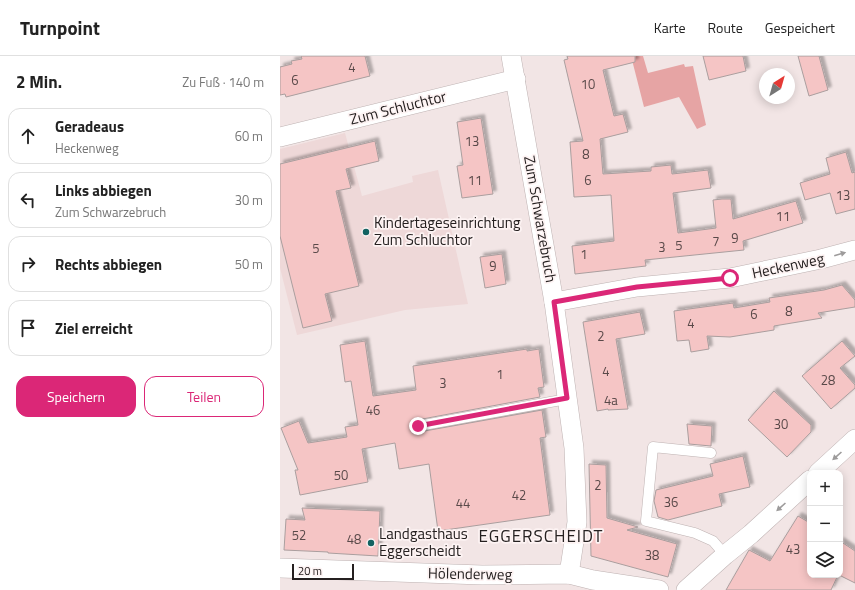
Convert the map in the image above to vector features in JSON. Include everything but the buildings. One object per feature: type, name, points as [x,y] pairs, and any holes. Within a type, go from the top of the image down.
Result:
[{"type":"street","name":"Zum Schwarzebruch","points":[[512,56],[554,302],[574,448],[577,522],[569,574]]},
{"type":"street","name":"Zum Schluchtor","points":[[280,137],[516,80]]},
{"type":"street","name":"Heckenweg","points":[[554,302],[637,287],[730,278],[821,260],[855,250]]},
{"type":"street","points":[[821,470],[855,439]]},
{"type":"street","points":[[686,590],[807,483]]},
{"type":"street","name":"Hölenderweg","points":[[280,568],[482,575],[569,574],[593,585],[659,590]]},
{"type":"lane","points":[[418,426],[567,398]]},
{"type":"lane","points":[[711,453],[653,447],[646,521],[695,533],[713,541],[725,555]]},
{"type":"shaded area","points":[[631,56],[643,56],[648,73],[684,64],[685,67],[693,66],[706,125],[697,129],[679,97],[644,107]]},
{"type":"shaded area","name":"Kindertageseinrichtung Zum Schluchtor","points":[[345,133],[362,196],[413,182],[412,176],[438,170],[468,304],[405,310],[297,335],[280,268],[280,149]]},
{"type":"place","name":"Kindertageseinrichtung Zum Schluchtor","points":[[366,232]]},
{"type":"place","name":"Landgasthaus Eggerscheidt","points":[[371,543]]},
{"type":"district","name":"EGGERSCHEIDT","points":[[541,536]]},
{"type":"route","points":[[418,426],[567,398],[554,302],[637,287],[730,278]]}]
